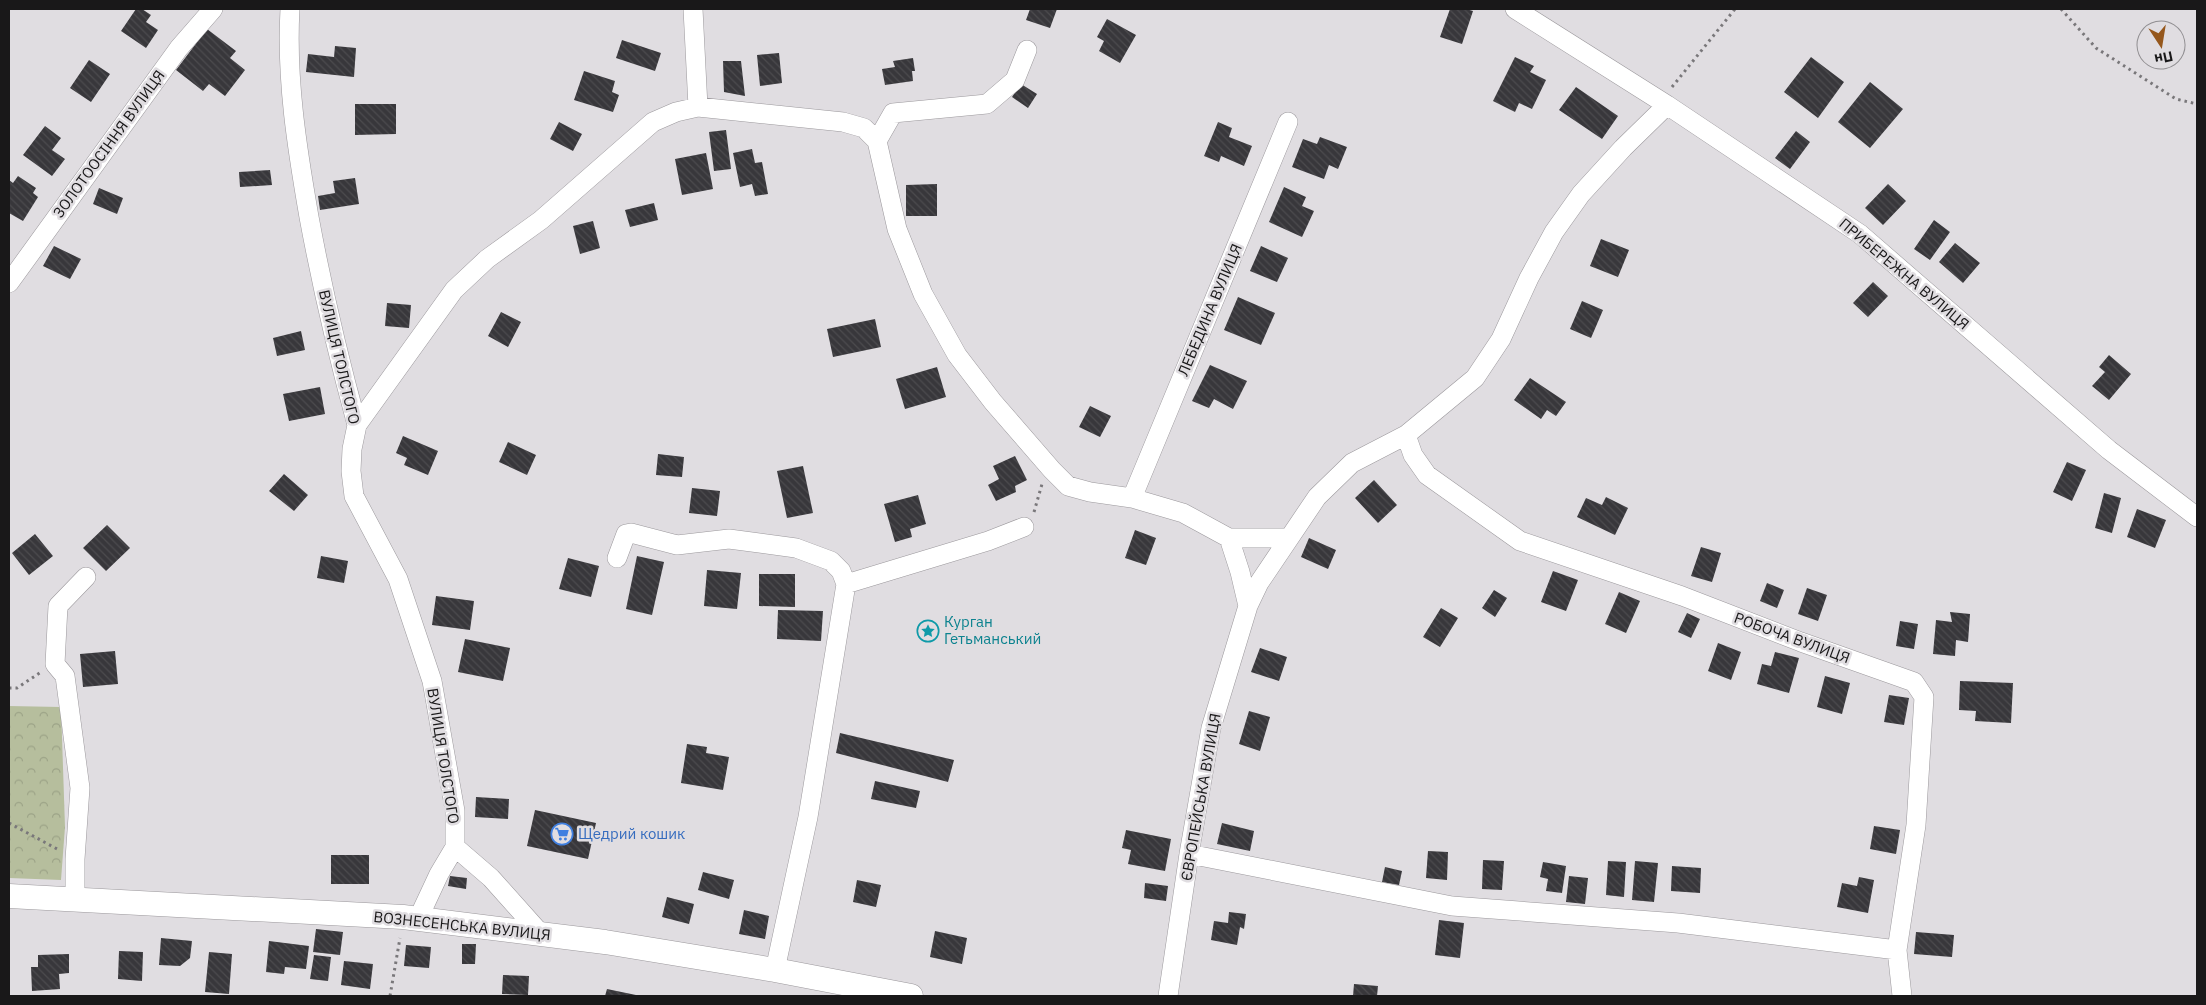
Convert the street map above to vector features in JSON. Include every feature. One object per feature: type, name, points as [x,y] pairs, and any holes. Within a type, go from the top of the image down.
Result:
[{"type":"main road","name":"ВОЗНЕСЕНСЬКА ВУЛИЦЯ","points":[[9,896],[411,918],[541,934],[775,970],[911,996]]},
{"type":"street","name":"ЗОЛОТООСІННЯ ВУЛИЦЯ","points":[[9,282],[180,48],[213,9]]},
{"type":"street","name":"ВУЛИЦЯ ТОЛСТОГО","points":[[290,9],[288,38],[294,125],[321,277],[357,424],[352,449],[351,471],[354,496],[398,579],[432,681],[454,811],[456,847]]},
{"type":"street","points":[[694,9],[698,107]]},
{"type":"street","name":"ПРИБЕРЕЖНА ВУЛИЦЯ","points":[[1515,9],[1663,103],[1860,234],[2109,450],[2197,517]]},
{"type":"street","points":[[878,141],[893,113],[987,104],[1015,80],[1027,50]]},
{"type":"street","name":"ЄВРОПЕЙСЬКА ВУЛИЦЯ","points":[[1168,996],[1188,854],[1210,728],[1248,606],[1259,582],[1317,497],[1352,463],[1406,435],[1475,378],[1501,339],[1529,278],[1554,232],[1581,194],[1663,103]]},
{"type":"street","points":[[357,424],[454,290],[487,259],[541,220],[653,122],[676,112],[698,107],[843,122],[864,128],[878,141],[897,229],[923,294],[957,355],[993,402],[1068,486],[1090,492],[1132,498],[1183,513],[1229,538],[1289,538]]},
{"type":"street","name":"ЛЕБЕДИНА ВУЛИЦЯ","points":[[1132,498],[1288,122]]},
{"type":"street","name":"РОБОЧА ВУЛИЦЯ","points":[[1406,435],[1413,455],[1427,475],[1520,541],[1682,596],[1800,642],[1914,682],[1924,697],[1916,825],[1897,950],[1902,996]]},
{"type":"street","points":[[846,584],[988,541],[1024,527]]},
{"type":"street","points":[[617,558],[626,534],[631,533],[677,545],[729,540],[796,548],[831,561],[840,571],[846,584],[808,817],[775,970]]},
{"type":"street","points":[[1229,538],[1248,606]]},
{"type":"street","points":[[75,899],[75,859],[80,788],[65,676],[54,664],[58,606],[86,576]]},
{"type":"street","points":[[411,918],[456,847],[491,878],[541,934]]},
{"type":"street","points":[[1188,854],[1452,906],[1678,923],[1897,950]]},
{"type":"path","points":[[1663,103],[1735,9]]},
{"type":"path","points":[[2061,9],[2096,48],[2176,99],[2197,104]]},
{"type":"path","points":[[1024,527],[1031,521],[1044,477],[1052,470]]},
{"type":"path","points":[[9,688],[17,688],[54,664]]},
{"type":"path","points":[[9,823],[75,859]]},
{"type":"path","points":[[390,996],[411,918]]},
{"type":"green space","points":[[9,706],[61,707],[65,827],[61,880],[9,878]]},
{"type":"building","points":[[136,9],[142,9],[151,15],[146,22],[158,30],[146,48],[121,31]]},
{"type":"building","points":[[1030,9],[1057,9],[1050,28],[1026,20]]},
{"type":"building","points":[[1450,9],[1473,11],[1462,44],[1440,37]]},
{"type":"building","points":[[1107,19],[1136,35],[1120,63],[1099,51],[1104,41],[1097,37]]},
{"type":"building","points":[[207,29],[236,51],[230,58],[245,70],[225,96],[209,84],[203,91],[176,70]]},
{"type":"building","points":[[622,40],[661,53],[655,71],[616,58]]},
{"type":"building","points":[[335,46],[356,48],[354,77],[306,72],[308,54],[334,57]]},
{"type":"building","points":[[779,53],[782,83],[760,86],[757,55]]},
{"type":"building","points":[[1515,57],[1534,66],[1530,72],[1546,80],[1532,109],[1519,103],[1515,112],[1493,101]]},
{"type":"building","points":[[1811,57],[1844,82],[1818,118],[1784,92]]},
{"type":"building","points":[[913,58],[915,71],[912,71],[913,81],[885,85],[882,69],[895,67],[893,61]]},
{"type":"building","points":[[89,60],[110,74],[91,102],[70,88]]},
{"type":"building","points":[[723,61],[741,61],[745,96],[724,92]]},
{"type":"building","points":[[584,71],[615,81],[612,92],[619,95],[613,112],[574,100]]},
{"type":"building","points":[[1870,82],[1903,109],[1870,148],[1838,122]]},
{"type":"building","points":[[1021,84],[1037,94],[1028,108],[1012,97]]},
{"type":"building","points":[[1576,87],[1618,116],[1602,139],[1559,110]]},
{"type":"building","points":[[355,104],[396,104],[396,134],[355,135]]},
{"type":"building","points":[[559,122],[582,134],[573,151],[550,139]]},
{"type":"building","points":[[1218,122],[1232,128],[1229,137],[1252,146],[1244,166],[1221,156],[1219,162],[1204,156]]},
{"type":"building","points":[[45,126],[61,138],[52,150],[65,159],[52,176],[23,155]]},
{"type":"building","points":[[726,130],[731,169],[714,171],[709,132]]},
{"type":"building","points":[[1796,131],[1810,142],[1790,169],[1775,158]]},
{"type":"building","points":[[1320,137],[1347,147],[1338,169],[1329,165],[1324,179],[1292,167],[1303,139],[1317,144]]},
{"type":"building","points":[[752,149],[755,163],[762,162],[768,194],[755,196],[752,184],[740,187],[733,153]]},
{"type":"building","points":[[706,153],[713,189],[682,195],[675,159]]},
{"type":"building","points":[[270,170],[272,185],[240,187],[239,172]]},
{"type":"building","points":[[18,176],[36,188],[33,193],[38,197],[23,221],[9,213],[9,180],[13,183]]},
{"type":"building","points":[[355,178],[359,204],[320,210],[318,196],[335,193],[333,181]]},
{"type":"building","points":[[937,184],[937,216],[906,216],[906,185]]},
{"type":"building","points":[[1888,184],[1906,201],[1883,225],[1865,208]]},
{"type":"building","points":[[1284,187],[1306,197],[1302,206],[1314,211],[1302,237],[1269,222]]},
{"type":"building","points":[[99,188],[123,198],[117,214],[93,204]]},
{"type":"building","points":[[654,203],[658,220],[630,227],[625,210]]},
{"type":"building","points":[[1934,220],[1950,232],[1930,260],[1914,249]]},
{"type":"building","points":[[593,221],[600,248],[580,254],[573,226]]},
{"type":"building","points":[[1601,239],[1629,250],[1618,277],[1590,266]]},
{"type":"building","points":[[1955,243],[1980,263],[1963,283],[1939,262]]},
{"type":"building","points":[[54,246],[81,259],[70,279],[43,266]]},
{"type":"building","points":[[1261,246],[1288,258],[1277,282],[1250,271]]},
{"type":"building","points":[[1873,282],[1888,296],[1868,317],[1853,303]]},
{"type":"building","points":[[1238,297],[1275,313],[1261,345],[1224,330]]},
{"type":"building","points":[[1582,301],[1603,310],[1591,338],[1570,329]]},
{"type":"building","points":[[387,303],[411,305],[409,328],[385,326]]},
{"type":"building","points":[[501,312],[521,322],[508,347],[488,336]]},
{"type":"building","points":[[875,319],[881,347],[833,357],[827,329]]},
{"type":"building","points":[[301,331],[305,350],[277,356],[273,338]]},
{"type":"building","points":[[2109,355],[2131,374],[2109,400],[2092,386],[2105,372],[2099,367]]},
{"type":"building","points":[[1210,365],[1247,381],[1233,409],[1214,399],[1209,408],[1192,401]]},
{"type":"building","points":[[937,367],[946,397],[905,409],[896,379]]},
{"type":"building","points":[[1530,378],[1566,402],[1556,416],[1547,410],[1541,419],[1514,400]]},
{"type":"building","points":[[320,387],[325,414],[289,421],[283,394]]},
{"type":"building","points":[[1090,406],[1111,416],[1100,437],[1079,427]]},
{"type":"building","points":[[403,436],[438,451],[428,475],[404,465],[407,458],[396,453]]},
{"type":"building","points":[[508,442],[536,455],[527,475],[499,462]]},
{"type":"building","points":[[658,454],[684,457],[682,477],[656,475]]},
{"type":"building","points":[[1015,456],[1027,480],[1015,486],[1016,492],[996,501],[988,485],[999,479],[993,466]]},
{"type":"building","points":[[2067,462],[2086,470],[2072,501],[2053,492]]},
{"type":"building","points":[[803,466],[813,513],[787,518],[777,471]]},
{"type":"building","points":[[284,474],[308,495],[294,511],[269,491]]},
{"type":"building","points":[[1374,480],[1397,505],[1378,523],[1355,498]]},
{"type":"building","points":[[692,488],[720,491],[717,516],[689,513]]},
{"type":"building","points":[[2104,493],[2121,498],[2112,533],[2095,528]]},
{"type":"building","points":[[918,495],[926,524],[910,529],[912,537],[895,542],[884,504]]},
{"type":"building","points":[[1606,497],[1628,508],[1615,535],[1577,517],[1586,498],[1602,505]]},
{"type":"building","points":[[2137,509],[2166,520],[2155,548],[2127,537]]},
{"type":"building","points":[[107,525],[130,548],[106,571],[83,548]]},
{"type":"building","points":[[1135,530],[1156,538],[1146,565],[1125,558]]},
{"type":"building","points":[[35,534],[53,556],[29,575],[12,553]]},
{"type":"building","points":[[1309,538],[1336,550],[1328,569],[1301,557]]},
{"type":"building","points":[[1701,547],[1721,553],[1712,582],[1691,576]]},
{"type":"building","points":[[321,556],[348,561],[344,583],[317,578]]},
{"type":"building","points":[[637,556],[664,562],[652,615],[626,609]]},
{"type":"building","points":[[568,558],[599,566],[591,597],[559,589]]},
{"type":"building","points":[[707,570],[741,573],[737,609],[704,606]]},
{"type":"building","points":[[1553,571],[1578,580],[1566,611],[1541,602]]},
{"type":"building","points":[[759,574],[795,574],[795,607],[759,606]]},
{"type":"building","points":[[1767,583],[1784,590],[1777,608],[1760,601]]},
{"type":"building","points":[[1807,588],[1827,595],[1818,621],[1798,614]]},
{"type":"building","points":[[1494,590],[1507,598],[1495,617],[1482,608]]},
{"type":"building","points":[[1619,592],[1640,601],[1626,633],[1605,624]]},
{"type":"building","points":[[436,596],[474,601],[470,630],[432,625]]},
{"type":"building","points":[[1441,608],[1458,618],[1440,647],[1423,637]]},
{"type":"building","points":[[778,610],[823,611],[821,641],[777,639]]},
{"type":"building","points":[[1950,612],[1970,614],[1968,642],[1956,640],[1955,656],[1933,654],[1936,620],[1952,622]]},
{"type":"building","points":[[1687,613],[1700,619],[1691,638],[1678,632]]},
{"type":"building","points":[[1900,621],[1918,624],[1914,649],[1896,646]]},
{"type":"building","points":[[465,639],[510,648],[503,681],[458,672]]},
{"type":"building","points":[[1718,643],[1741,652],[1731,680],[1708,671]]},
{"type":"building","points":[[1260,648],[1287,657],[1279,681],[1251,672]]},
{"type":"building","points":[[115,651],[118,684],[83,687],[80,654]]},
{"type":"building","points":[[1775,652],[1799,658],[1789,693],[1757,684],[1762,664],[1771,666]]},
{"type":"building","points":[[1825,676],[1850,683],[1842,714],[1817,707]]},
{"type":"building","points":[[1960,681],[2013,683],[2011,723],[1975,721],[1976,711],[1959,710]]},
{"type":"building","points":[[1889,695],[1909,698],[1904,725],[1884,722]]},
{"type":"building","points":[[1249,711],[1270,717],[1260,751],[1239,744]]},
{"type":"building","points":[[840,733],[954,760],[948,782],[836,753]]},
{"type":"building","points":[[687,744],[707,747],[706,753],[729,757],[723,790],[681,783]]},
{"type":"building","points":[[875,781],[920,791],[916,808],[871,799]]},
{"type":"building","points":[[476,797],[509,799],[508,819],[475,817]]},
{"type":"building","name":"Щедрий кошик","points":[[535,810],[596,823],[588,859],[527,846]]},
{"type":"building","points":[[1222,823],[1254,831],[1250,851],[1217,844]]},
{"type":"building","points":[[1874,826],[1900,830],[1896,854],[1870,849]]},
{"type":"building","points":[[1126,830],[1171,839],[1165,871],[1128,864],[1131,850],[1122,848]]},
{"type":"building","points":[[1428,851],[1448,852],[1447,880],[1426,878]]},
{"type":"building","points":[[331,855],[369,855],[369,884],[331,884]]},
{"type":"building","points":[[1483,860],[1504,861],[1502,890],[1482,889]]},
{"type":"building","points":[[1608,861],[1626,862],[1624,897],[1606,895]]},
{"type":"building","points":[[1635,861],[1658,863],[1654,902],[1632,900]]},
{"type":"building","points":[[1543,862],[1566,866],[1562,893],[1546,891],[1548,879],[1540,877]]},
{"type":"building","points":[[1672,866],[1701,868],[1700,893],[1671,891]]},
{"type":"building","points":[[1385,867],[1402,871],[1399,885],[1382,882]]},
{"type":"building","points":[[703,872],[734,880],[729,899],[698,890]]},
{"type":"building","points":[[450,876],[467,878],[466,889],[448,886]]},
{"type":"building","points":[[1569,876],[1588,878],[1585,904],[1566,902]]},
{"type":"building","points":[[1859,877],[1874,880],[1868,913],[1837,907],[1842,883],[1857,886]]},
{"type":"building","points":[[857,880],[881,885],[876,907],[853,902]]},
{"type":"building","points":[[1145,883],[1168,886],[1166,901],[1144,898]]},
{"type":"building","points":[[667,897],[694,904],[689,924],[662,917]]},
{"type":"building","points":[[744,910],[769,916],[765,939],[739,934]]},
{"type":"building","points":[[1229,912],[1246,914],[1244,929],[1240,927],[1237,945],[1211,940],[1214,921],[1228,923]]},
{"type":"building","points":[[1439,920],[1464,923],[1460,958],[1435,955]]},
{"type":"building","points":[[316,929],[343,932],[340,955],[313,952]]},
{"type":"building","points":[[935,931],[967,938],[962,964],[930,957]]},
{"type":"building","points":[[1916,932],[1954,935],[1952,957],[1914,954]]},
{"type":"building","points":[[161,938],[192,941],[190,958],[180,966],[159,965]]},
{"type":"building","points":[[269,941],[309,946],[306,969],[285,967],[284,974],[266,972]]},
{"type":"building","points":[[462,944],[476,944],[475,964],[462,964]]},
{"type":"building","points":[[406,945],[431,947],[429,968],[404,966]]},
{"type":"building","points":[[119,951],[143,952],[142,981],[118,979]]},
{"type":"building","points":[[209,952],[232,954],[229,994],[205,992]]},
{"type":"building","points":[[69,954],[69,973],[59,974],[60,989],[32,991],[31,967],[38,967],[38,955]]},
{"type":"building","points":[[314,955],[331,957],[328,981],[310,979]]},
{"type":"building","points":[[344,961],[373,964],[370,989],[341,985]]},
{"type":"building","points":[[503,975],[529,976],[528,995],[502,994]]},
{"type":"building","points":[[1354,984],[1378,986],[1377,996],[1353,996]]},
{"type":"building","points":[[607,989],[636,995],[636,996],[605,996]]},
{"type":"place","name":"Курган Гетьманський","points":[[928,631]]},
{"type":"place","name":"Щедрий кошик","points":[[562,834]]}]
